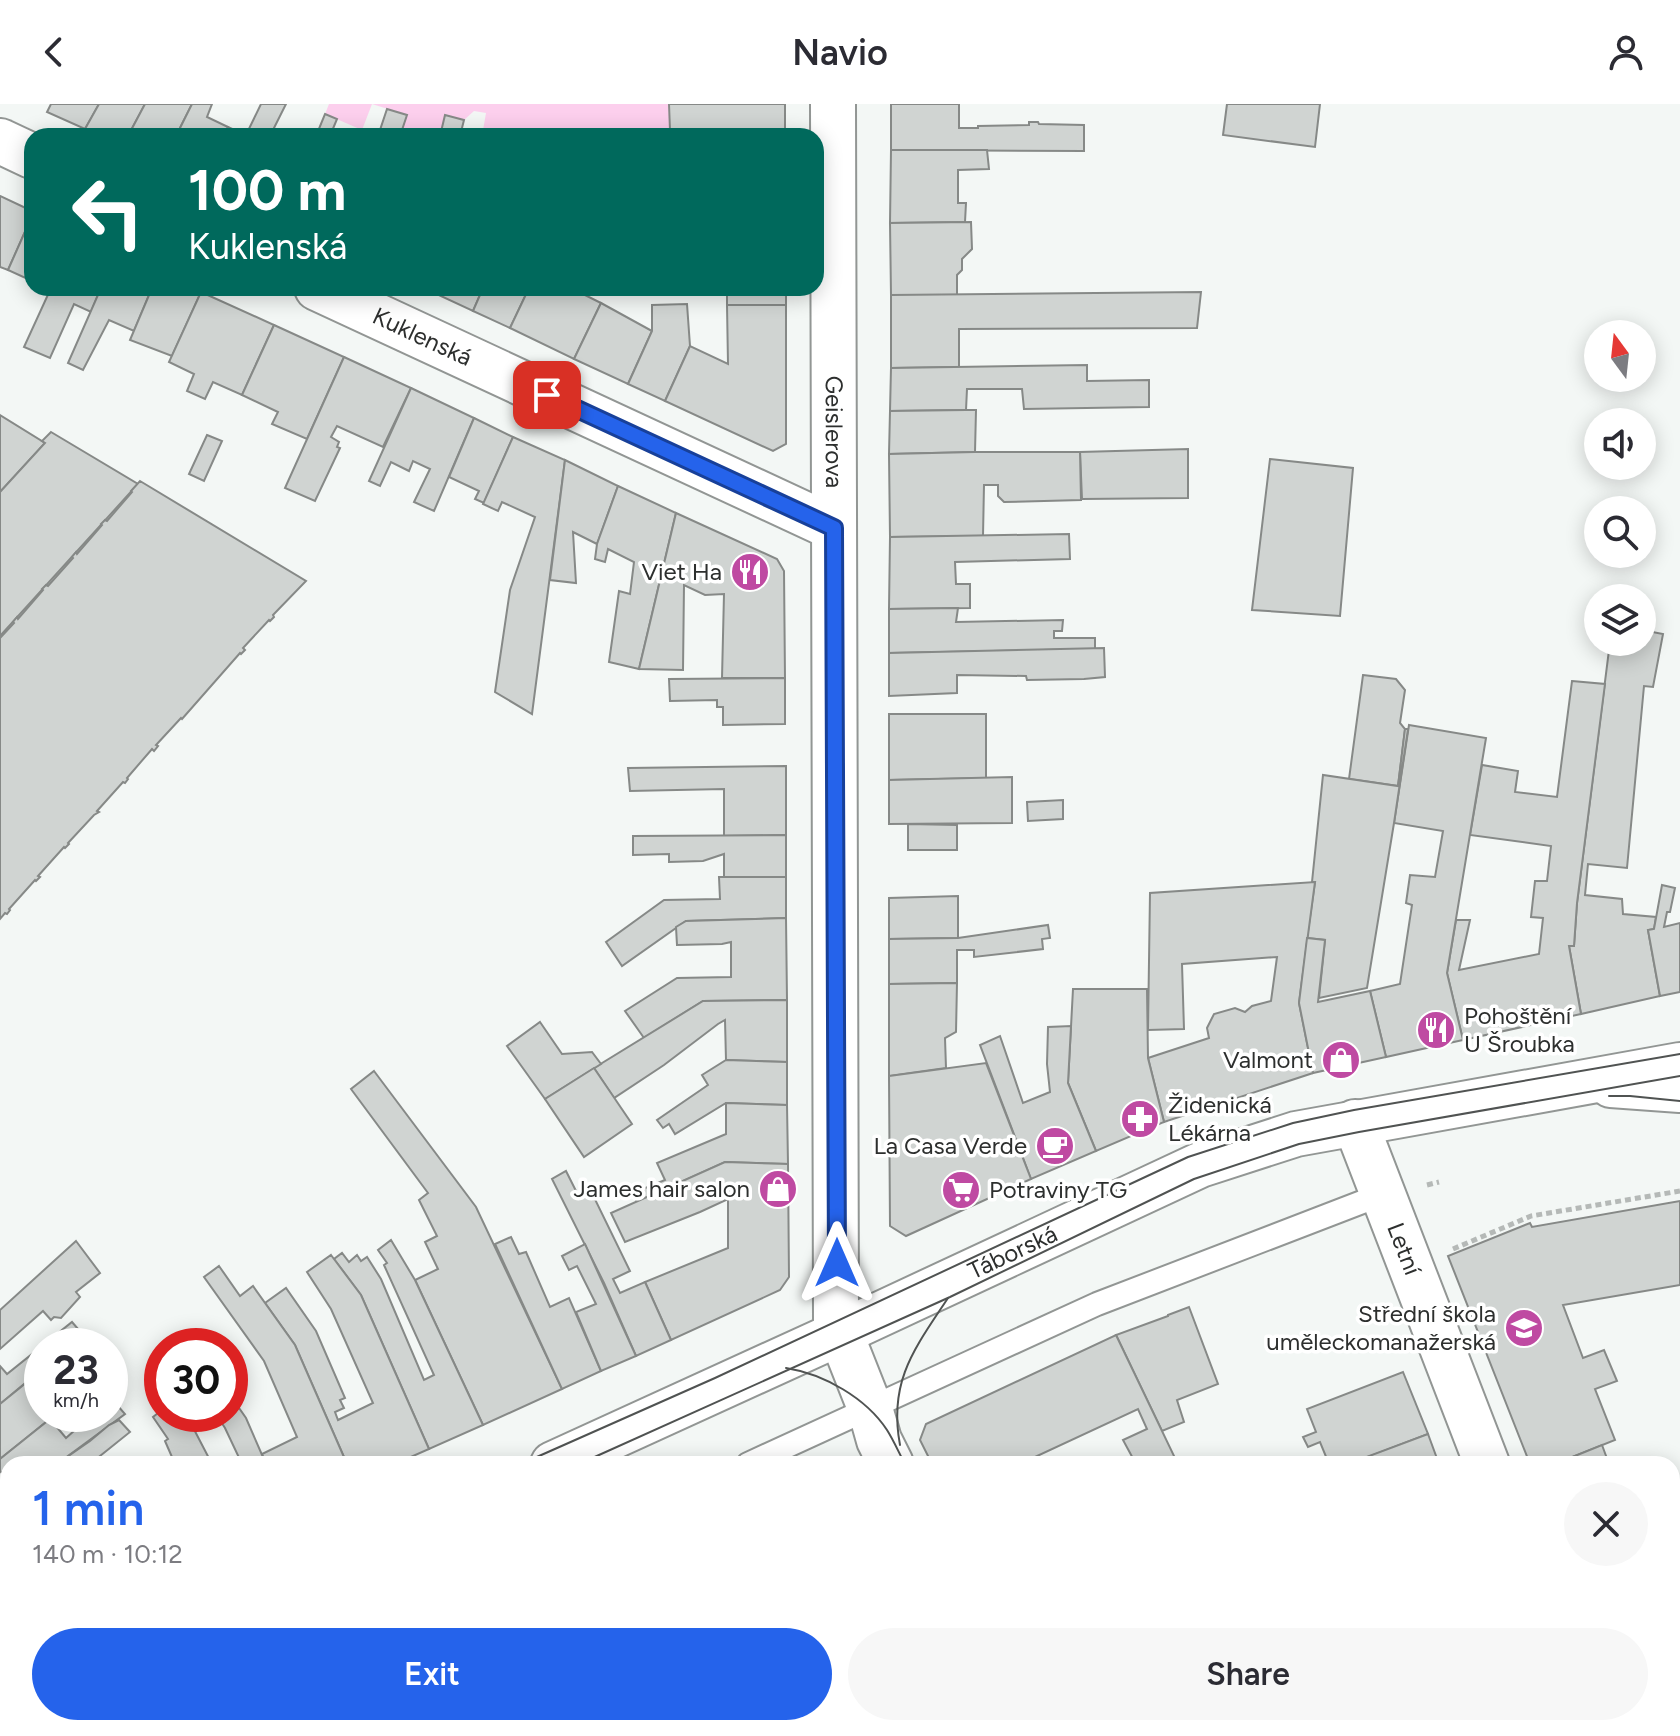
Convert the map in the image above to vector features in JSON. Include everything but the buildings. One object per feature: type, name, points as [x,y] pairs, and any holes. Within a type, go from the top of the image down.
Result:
[{"type":"street","name":"Geislerova","points":[[833,104],[836,1322],[887,1456]]},
{"type":"street","points":[[0,141],[24,152]]},
{"type":"street","name":"Kuklenská","points":[[334,296],[834,528]]},
{"type":"street","name":"Táborská","points":[[571,1456],[1200,1165],[1296,1134],[1680,1065]]},
{"type":"street","points":[[1577,1083],[1680,1090]]},
{"type":"street","name":"Letní","points":[[1355,1122],[1484,1456]]},
{"type":"lane","points":[[765,1456],[1097,1304],[1383,1194]]},
{"type":"path","points":[[1443,1252],[1531,1216],[1680,1191]]},
{"type":"shaded area","points":[[329,104],[372,104],[363,128],[325,114]]},
{"type":"shaded area","points":[[372,104],[669,104],[670,128],[483,128],[486,113],[474,111],[464,120],[445,115],[442,128],[403,128],[407,115]]},
{"type":"tram line","points":[[539,1456],[715,1378],[1188,1157],[1293,1123],[1354,1110],[1680,1054]]},
{"type":"tram line","points":[[597,1456],[950,1297],[1194,1179],[1299,1144],[1680,1076]]},
{"type":"tram line","points":[[1609,1096],[1680,1101]]},
{"type":"tram line","points":[[900,1445],[897,1422],[901,1384],[915,1350],[948,1298]]},
{"type":"tram line","points":[[786,1368],[815,1376],[856,1398],[878,1418],[901,1456]]},
{"type":"place","name":"Viet Ha","points":[[750,572]]},
{"type":"place","name":"Pohoštění U Šroubka","points":[[1436,1030]]},
{"type":"place","name":"Valmont","points":[[1341,1060]]},
{"type":"place","name":"Židenická Lékárna","points":[[1140,1119]]},
{"type":"place","name":"La Casa Verde","points":[[1055,1146]]},
{"type":"place","name":"James hair salon","points":[[778,1189]]},
{"type":"place","name":"Potraviny TG","points":[[961,1190]]},
{"type":"place","name":"Střední škola uměleckomanažerská","points":[[1524,1328]]},
{"type":"route","points":[[547,395],[834,528],[837,1263]]}]
